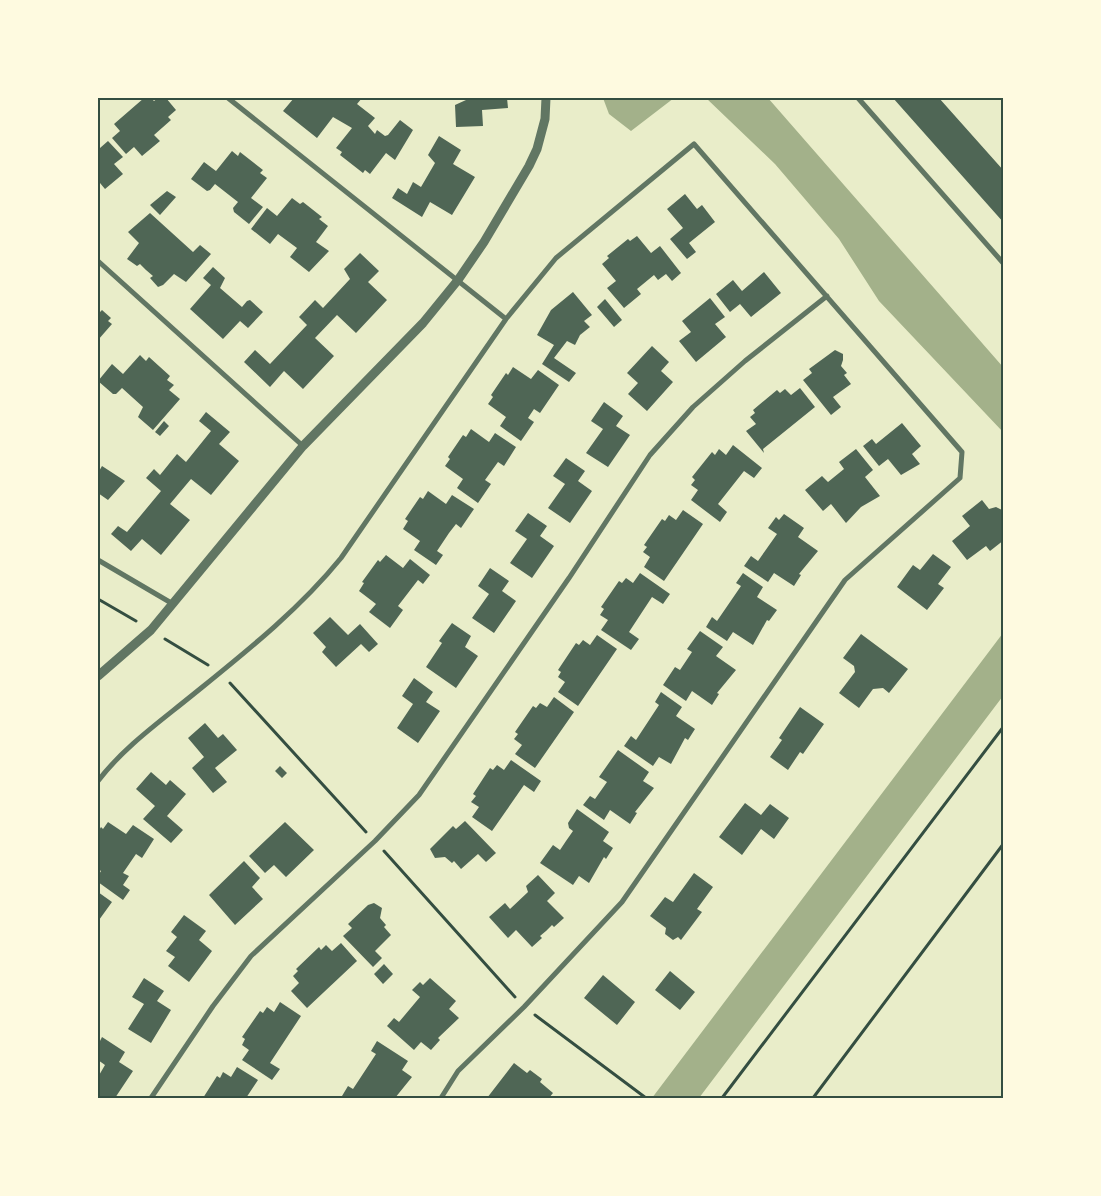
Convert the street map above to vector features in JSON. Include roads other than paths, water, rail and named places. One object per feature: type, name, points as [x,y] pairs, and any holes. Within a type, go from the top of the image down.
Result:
[{"type":"street","points":[[228,98],[506,319]]},
{"type":"street","points":[[98,676],[140,642],[174,604],[303,446],[422,323],[458,280],[484,242],[529,166],[537,149],[545,119],[546,98]]},
{"type":"street","points":[[858,98],[1004,264]]},
{"type":"street","points":[[98,781],[132,744],[220,673],[322,582],[341,558],[506,319],[556,258],[694,144],[962,452],[960,478],[845,580],[622,902],[524,1007],[458,1071],[441,1098]]},
{"type":"street","points":[[98,261],[303,446]]},
{"type":"street","points":[[151,1098],[213,1006],[251,956],[375,841],[418,795],[569,578],[650,455],[693,407],[745,361],[827,296]]},
{"type":"street","points":[[98,560],[174,604]]}]
